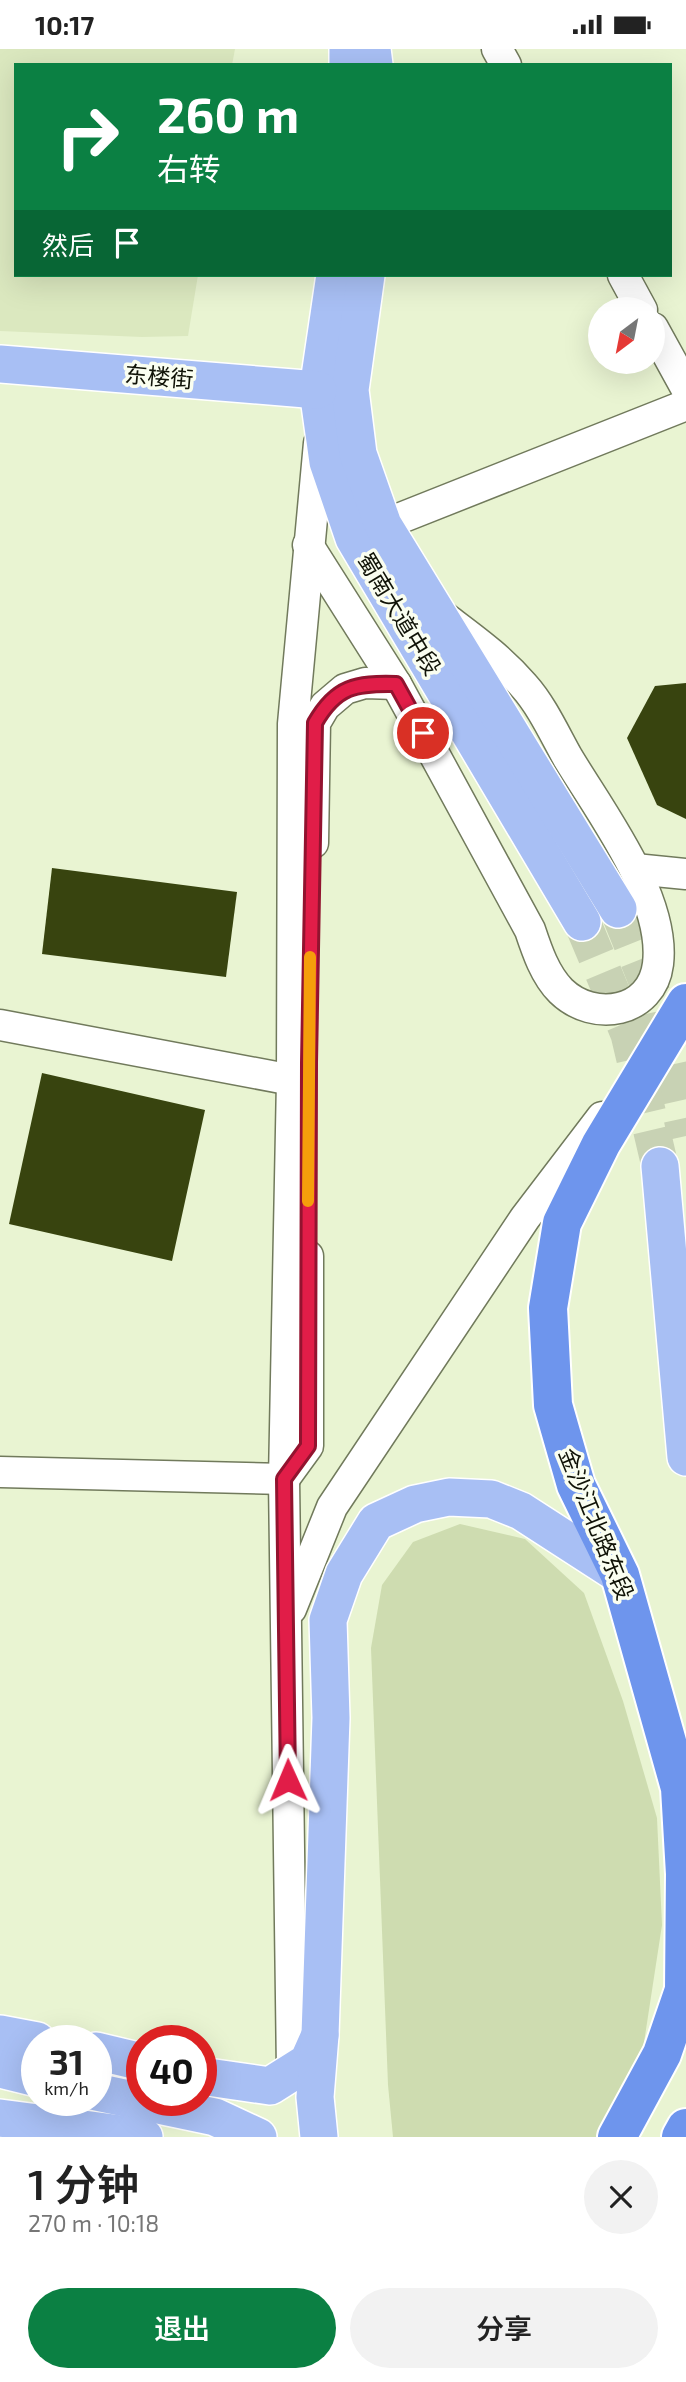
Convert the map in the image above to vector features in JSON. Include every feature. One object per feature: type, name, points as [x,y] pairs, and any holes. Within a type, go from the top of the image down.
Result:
[{"type":"highway","name":"金沙江北路东段","points":[[680,1013],[601,1144],[562,1223],[548,1308],[553,1405],[576,1485],[620,1575],[680,1788],[685,1874],[685,1985]]},
{"type":"highway","points":[[617,2137],[662,2054],[685,1985]]},
{"type":"highway","points":[[681,2137],[686,2127]]},
{"type":"main road","name":"蜀南大道中段","points":[[335,277],[320,402],[328,461],[354,538],[582,922]]},
{"type":"main road","name":"蜀南大道中段","points":[[366,277],[350,390],[358,454],[383,525],[618,909]]},
{"type":"main road","name":"东楼街","points":[[0,364],[320,402]]},
{"type":"main road","points":[[660,1166],[686,1457]]},
{"type":"main road","points":[[319,2137],[315,2097],[320,2035],[331,1719],[328,1620],[344,1574],[357,1549],[376,1522],[415,1504],[449,1497],[491,1499],[521,1511],[620,1575]]},
{"type":"main road","points":[[0,2035],[21,2038]]},
{"type":"main road","points":[[217,2078],[270,2086],[308,2061],[320,2035]]},
{"type":"main road","points":[[0,2069],[21,2074]]},
{"type":"main road","points":[[112,2095],[215,2117],[258,2137]]},
{"type":"main road","points":[[0,2118],[144,2137]]},
{"type":"street","points":[[624,277],[635,297]]},
{"type":"street","points":[[665,350],[686,388]]},
{"type":"street","points":[[292,2072],[284,1479],[292,1080],[293,724],[320,402]]},
{"type":"street","points":[[383,525],[686,405]]},
{"type":"street","points":[[307,545],[396,684],[530,930],[541,962],[561,991],[586,1006],[601,1010],[627,1008],[652,988],[658,964],[657,935],[635,869],[527,689],[496,655],[433,610]]},
{"type":"street","points":[[284,1479],[308,1446],[308,1076],[315,723],[325,706],[345,689],[365,683],[396,684]]},
{"type":"street","points":[[635,869],[686,873]]},
{"type":"street","points":[[286,1620],[332,1507],[525,1217],[680,1013]]},
{"type":"street","points":[[0,1025],[292,1080]]},
{"type":"street","points":[[0,1472],[284,1479]]},
{"type":"shaded area","points":[[0,49],[235,49],[232,63],[14,63],[14,277],[198,277],[188,336],[142,337],[0,331]]},
{"type":"shaded area","points":[[460,1524],[525,1539],[584,1593],[623,1701],[657,1818],[662,1925],[643,2049],[598,2137],[393,2137],[388,2085],[371,1648],[382,1585],[413,1542]]},
{"type":"building","points":[[686,683],[686,819],[657,805],[627,738],[655,686]]},
{"type":"building","points":[[52,868],[237,892],[226,977],[42,954]]},
{"type":"building","points":[[42,1073],[205,1110],[172,1261],[9,1224]]},
{"type":"tunnel","points":[[618,909],[659,1011],[686,1136]]},
{"type":"tunnel","points":[[582,922],[629,1034],[660,1166]]},
{"type":"slow traffic","points":[[308,1201],[310,957]]},
{"type":"route","points":[[288,1780],[284,1479],[308,1446],[309,1063],[315,723],[325,706],[345,689],[365,683],[396,684],[423,733]]}]
